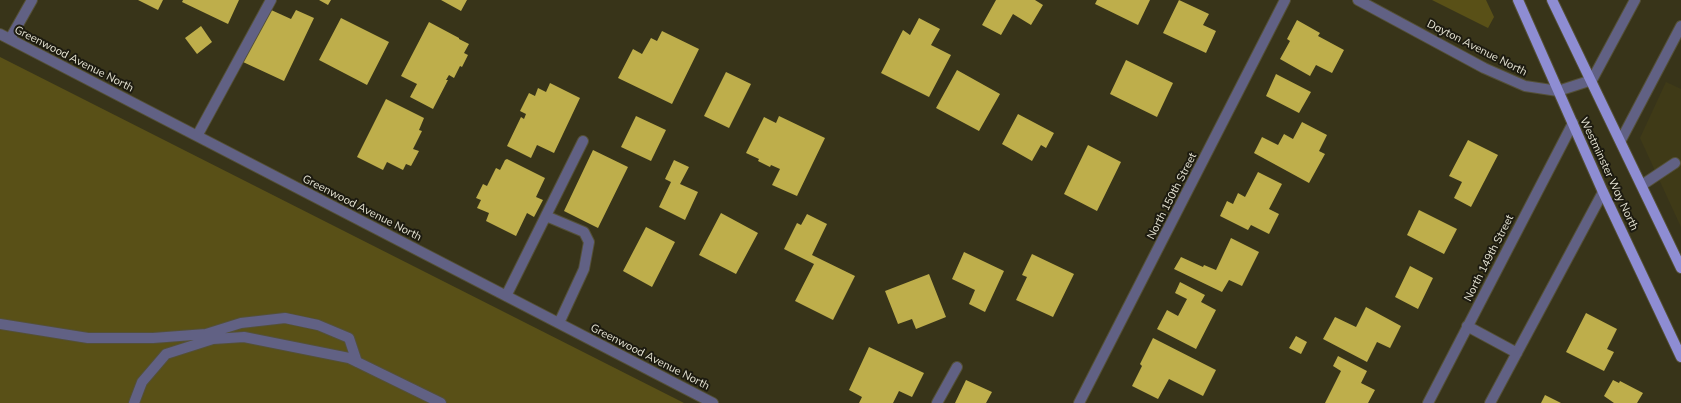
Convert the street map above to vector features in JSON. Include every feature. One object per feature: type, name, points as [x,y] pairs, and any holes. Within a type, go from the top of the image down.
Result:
[{"type":"main road","name":"Westminster Way North","points":[[1518,0],[1603,192],[1681,357]]},
{"type":"main road","points":[[1552,0],[1621,140],[1681,268]]},
{"type":"street","points":[[10,39],[32,0]]},
{"type":"street","points":[[197,136],[271,0]]},
{"type":"street","name":"North 150th Street","points":[[1080,403],[1285,0]]},
{"type":"street","name":"Dayton Avenue North","points":[[1358,0],[1484,68],[1525,86],[1558,91],[1592,80]]},
{"type":"street","points":[[1592,80],[1635,0]]},
{"type":"street","points":[[1621,140],[1681,26]]},
{"type":"street","name":"Greenwood Avenue North","points":[[0,34],[713,403]]},
{"type":"street","name":"North 149th Street","points":[[1428,403],[1573,123]]},
{"type":"street","points":[[506,296],[583,141]]},
{"type":"street","points":[[1642,185],[1675,163]]},
{"type":"street","points":[[1490,403],[1603,192]]},
{"type":"street","points":[[546,216],[584,232],[589,242],[584,269],[559,323]]},
{"type":"street","points":[[0,324],[88,338],[153,338],[206,334],[241,323],[284,318],[318,325],[349,338],[357,362]]},
{"type":"street","points":[[1467,326],[1517,353]]},
{"type":"street","points":[[134,403],[142,382],[166,354],[213,339],[244,337],[349,358],[441,403]]},
{"type":"street","points":[[937,403],[957,367]]},
{"type":"shaded area","points":[[1432,0],[1486,0],[1494,17],[1488,28]]},
{"type":"shaded area","points":[[0,57],[684,403],[0,403]]},
{"type":"shaded area","points":[[1666,82],[1681,89],[1681,227],[1640,138]]},
{"type":"building","points":[[138,0],[163,0],[158,10]]},
{"type":"building","points":[[183,0],[239,0],[228,24],[182,2]]},
{"type":"building","points":[[319,0],[331,0],[328,5]]},
{"type":"building","points":[[441,0],[467,0],[461,11]]},
{"type":"building","points":[[996,0],[1035,0],[1043,5],[1031,25],[1013,14],[1001,35],[982,25]]},
{"type":"building","points":[[1097,0],[1150,0],[1138,25],[1095,4]]},
{"type":"building","points":[[1179,0],[1209,14],[1203,25],[1216,31],[1206,53],[1163,33]]},
{"type":"building","points":[[269,9],[291,19],[296,10],[314,18],[284,81],[243,62]]},
{"type":"building","points":[[341,18],[389,42],[367,85],[319,60]]},
{"type":"building","points":[[919,18],[940,29],[931,45],[951,55],[929,97],[881,73],[903,30],[910,35]]},
{"type":"building","points":[[1297,20],[1320,33],[1318,36],[1344,50],[1332,73],[1316,65],[1310,76],[1280,59],[1290,41],[1287,39]]},
{"type":"building","points":[[429,22],[469,44],[464,53],[468,55],[462,67],[460,66],[454,78],[449,75],[446,80],[448,80],[433,109],[410,97],[417,84],[401,76]]},
{"type":"building","points":[[201,26],[212,42],[197,54],[185,38]]},
{"type":"building","points":[[662,31],[699,49],[672,104],[618,78],[633,49],[642,54],[651,38],[657,41]]},
{"type":"building","points":[[1126,60],[1173,83],[1157,117],[1110,94]]},
{"type":"building","points":[[957,70],[1000,94],[979,131],[936,108]]},
{"type":"building","points":[[726,72],[751,84],[729,128],[704,116]]},
{"type":"building","points":[[1276,74],[1311,92],[1299,113],[1266,96]]},
{"type":"building","points":[[550,83],[580,98],[554,153],[537,145],[531,158],[507,146],[521,117],[524,119],[526,114],[520,111],[529,93],[535,96],[538,88],[546,92]]},
{"type":"building","points":[[386,99],[424,118],[419,130],[422,131],[413,149],[419,151],[411,166],[406,164],[403,170],[387,162],[383,170],[357,157]]},
{"type":"building","points":[[1018,114],[1054,133],[1046,148],[1041,145],[1032,161],[1002,144]]},
{"type":"building","points":[[636,116],[666,130],[651,161],[621,147]]},
{"type":"building","points":[[779,116],[825,138],[797,196],[772,185],[780,169],[771,165],[770,167],[758,161],[759,159],[746,153],[764,117],[776,123]]},
{"type":"building","points":[[1302,122],[1327,135],[1319,151],[1325,154],[1309,183],[1254,153],[1262,137],[1278,145],[1284,134],[1293,139]]},
{"type":"building","points":[[1468,140],[1498,155],[1471,207],[1454,198],[1462,182],[1449,176]]},
{"type":"building","points":[[1088,145],[1121,162],[1097,211],[1064,194]]},
{"type":"building","points":[[593,150],[628,167],[598,228],[564,211]]},
{"type":"building","points":[[507,159],[545,178],[536,197],[543,200],[534,217],[527,213],[516,236],[486,221],[489,213],[477,208],[481,200],[476,198],[483,184],[487,186],[496,168],[500,170]]},
{"type":"building","points":[[674,160],[689,167],[680,184],[698,192],[685,220],[659,207],[671,182],[665,179]]},
{"type":"building","points":[[1258,172],[1282,184],[1269,209],[1279,214],[1269,234],[1251,225],[1248,230],[1220,216],[1227,201],[1233,204],[1238,193],[1245,197]]},
{"type":"building","points":[[1419,210],[1457,229],[1444,254],[1407,235]]},
{"type":"building","points":[[721,213],[758,233],[736,274],[699,255]]},
{"type":"building","points":[[807,214],[827,224],[812,255],[855,276],[833,320],[795,301],[814,264],[784,249],[797,223],[801,225]]},
{"type":"building","points":[[646,227],[675,242],[652,287],[623,271]]},
{"type":"building","points":[[1231,238],[1259,252],[1242,286],[1229,280],[1222,292],[1174,269],[1181,257],[1203,267],[1204,265],[1216,270]]},
{"type":"building","points":[[964,252],[1004,271],[985,312],[969,304],[975,290],[952,279]]},
{"type":"building","points":[[1032,254],[1074,274],[1053,317],[1016,300],[1027,277],[1022,275]]},
{"type":"building","points":[[1410,266],[1433,278],[1418,309],[1395,297]]},
{"type":"building","points":[[929,274],[946,317],[916,329],[912,319],[898,324],[885,291]]},
{"type":"building","points":[[1180,282],[1205,295],[1201,302],[1216,310],[1196,349],[1157,329],[1167,310],[1178,316],[1187,299],[1175,293]]},
{"type":"building","points":[[1366,307],[1401,326],[1390,348],[1377,342],[1367,362],[1323,339],[1335,317],[1356,327]]},
{"type":"building","points":[[1586,313],[1617,329],[1607,349],[1614,352],[1604,371],[1566,352]]},
{"type":"building","points":[[1296,336],[1307,342],[1301,354],[1289,348]]},
{"type":"building","points":[[1153,338],[1216,370],[1203,396],[1169,379],[1158,399],[1132,386],[1142,366],[1140,364]]},
{"type":"building","points":[[869,347],[924,373],[912,397],[899,391],[893,403],[859,403],[862,397],[849,390]]},
{"type":"building","points":[[1338,356],[1367,371],[1361,383],[1375,390],[1368,403],[1325,403],[1341,371],[1333,366]]},
{"type":"building","points":[[966,380],[992,392],[986,403],[955,403]]},
{"type":"building","points":[[1613,380],[1619,383],[1620,381],[1643,393],[1637,403],[1614,403],[1604,396]]},
{"type":"building","points":[[1545,395],[1561,403],[1541,403]]}]
